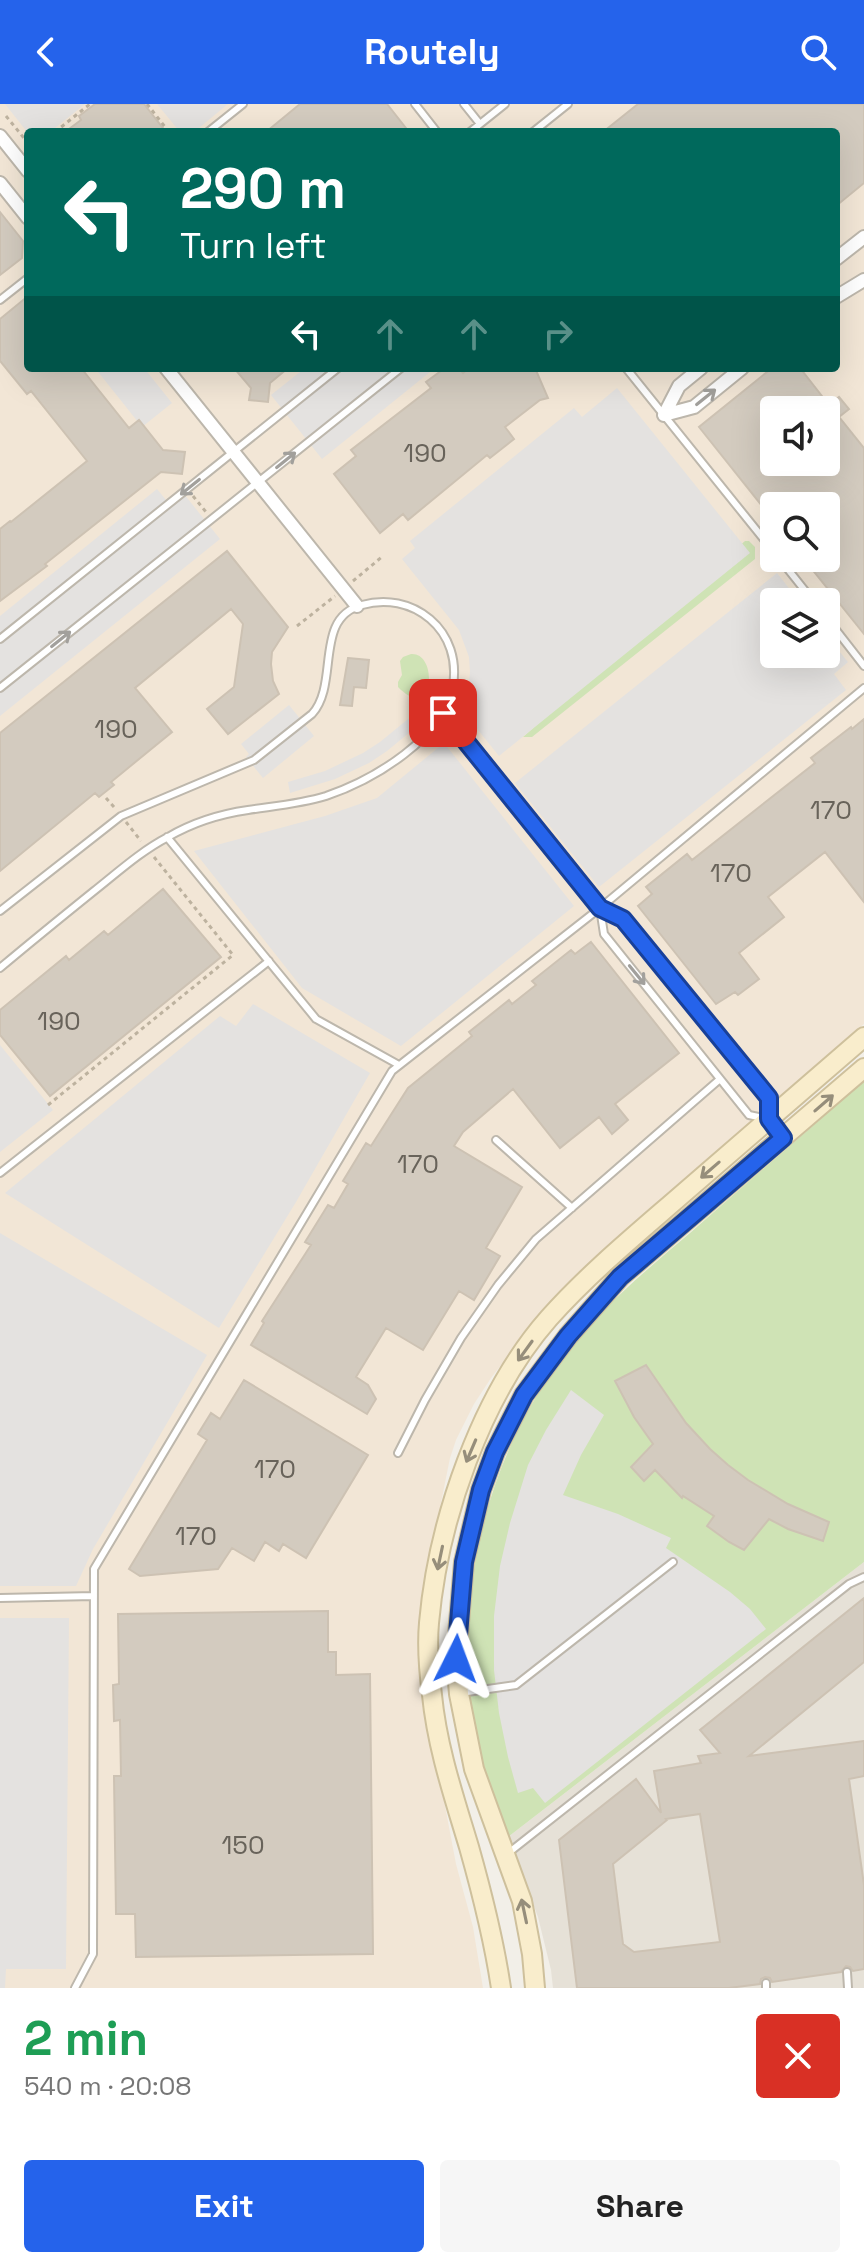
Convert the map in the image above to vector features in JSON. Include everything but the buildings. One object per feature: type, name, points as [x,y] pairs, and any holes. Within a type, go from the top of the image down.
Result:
[{"type":"street","points":[[0,136],[24,166]]},
{"type":"street","points":[[0,183],[24,213]]},
{"type":"street","points":[[840,256],[864,237]]},
{"type":"street","points":[[840,295],[864,280]]},
{"type":"street","points":[[169,372],[357,606]]},
{"type":"street","points":[[664,415],[679,386],[696,372]]},
{"type":"street","points":[[664,415],[694,407],[737,372]]},
{"type":"street","points":[[501,1988],[469,1849],[446,1776],[432,1696],[429,1625],[438,1560],[458,1482],[503,1381],[548,1320],[605,1261],[864,1037]]},
{"type":"street","points":[[535,1988],[522,1901],[474,1769],[459,1694],[457,1648],[464,1562],[481,1490],[495,1452],[524,1395],[568,1336],[620,1277],[864,1068]]},
{"type":"street","points":[[769,1119],[783,1138]]},
{"type":"street","points":[[458,1482],[481,1490]]},
{"type":"lane","points":[[213,128],[243,104]]},
{"type":"lane","points":[[415,104],[434,128]]},
{"type":"lane","points":[[464,104],[480,124]]},
{"type":"lane","points":[[475,128],[505,104]]},
{"type":"lane","points":[[538,128],[568,104]]},
{"type":"lane","points":[[0,300],[24,281]]},
{"type":"lane","points":[[0,639],[333,372]]},
{"type":"lane","points":[[0,688],[396,372]]},
{"type":"lane","points":[[629,372],[760,535]]},
{"type":"lane","points":[[790,572],[803,588]]},
{"type":"lane","points":[[0,911],[121,816],[254,760],[312,714],[325,691],[334,630],[345,614],[357,606],[386,601],[405,605],[420,611],[443,633],[453,654],[455,674],[452,696],[427,735],[402,755],[375,773],[327,796],[224,815],[167,837],[147,849],[0,968]]},
{"type":"lane","points":[[840,635],[864,666]]},
{"type":"lane","points":[[75,1988],[93,1954],[94,1569],[392,1071],[600,908],[864,688]]},
{"type":"lane","points":[[443,713],[600,908],[623,919],[769,1098],[769,1119],[749,1115],[720,1079],[604,934],[600,908]]},
{"type":"lane","points":[[167,837],[316,1019],[399,1065]]},
{"type":"lane","points":[[0,1173],[269,961]]},
{"type":"lane","points":[[398,1453],[442,1368],[481,1308],[536,1239],[720,1079]]},
{"type":"lane","points":[[496,1140],[572,1208]]},
{"type":"lane","points":[[459,1694],[516,1685],[673,1562]]},
{"type":"lane","points":[[505,1855],[849,1584],[864,1577]]},
{"type":"lane","points":[[0,1598],[94,1596]]},
{"type":"lane","points":[[847,1972],[848,1988]]},
{"type":"path","points":[[60,128],[90,104]]},
{"type":"path","points":[[147,104],[166,128]]},
{"type":"path","points":[[6,116],[24,138]]},
{"type":"path","points":[[187,489],[211,519]]},
{"type":"path","points":[[48,1105],[233,955],[106,798]]},
{"type":"shaded area","points":[[0,104],[864,104],[864,1024],[576,1275],[543,1311],[491,1378],[456,1440],[430,1557],[424,1604],[424,1695],[456,1864],[473,1927],[483,1988],[0,1988]]},
{"type":"shaded area","points":[[5,104],[85,104],[55,128],[24,128]]},
{"type":"shaded area","points":[[157,104],[228,104],[199,128],[177,128]]},
{"type":"shaded area","points":[[98,372],[147,372],[172,403],[142,427]]},
{"type":"shaded area","points":[[300,372],[430,372],[322,459],[271,395]]},
{"type":"shaded area","points":[[617,388],[750,553],[499,756],[466,715],[469,657],[459,630],[402,559],[415,548],[410,541],[574,408],[582,417]]},
{"type":"shaded area","points":[[157,489],[166,500],[180,489],[220,539],[0,716],[0,616]]},
{"type":"shaded area","points":[[777,573],[789,588],[760,588],[760,668],[840,668],[840,652],[848,662],[834,674],[846,690],[599,887],[515,783]]},
{"type":"shaded area","points":[[289,705],[314,736],[263,778],[246,757],[249,754],[241,744]]},
{"type":"shaded area","points":[[413,715],[421,723],[369,763],[335,779],[290,793],[288,782],[325,771],[363,753]]},
{"type":"shaded area","points":[[444,743],[574,906],[401,1046],[302,988],[194,851],[325,816],[377,798]]},
{"type":"shaded area","points":[[253,1004],[370,1073],[219,1328],[5,1193],[220,1016],[236,1026]]},
{"type":"shaded area","points":[[0,1045],[53,1110],[0,1152]]},
{"type":"shaded area","points":[[0,1233],[207,1355],[93,1549],[76,1586],[0,1586]]},
{"type":"shaded area","points":[[571,1390],[604,1415],[563,1495],[618,1514],[671,1538],[666,1548],[730,1592],[750,1609],[766,1629],[545,1803],[533,1788],[518,1793],[508,1757],[494,1670],[494,1616],[500,1566],[528,1465]]},
{"type":"shaded area","points":[[864,1562],[864,1988],[553,1988],[538,1917],[508,1837]]},
{"type":"shaded area","points":[[0,1618],[69,1618],[66,1969],[6,1969],[5,1988],[0,1988]]},
{"type":"green space","points":[[745,541],[755,547],[755,559],[532,737],[523,737]]},
{"type":"green space","points":[[411,654],[420,656],[429,673],[425,692],[419,697],[410,696],[398,687],[402,675],[400,661]]},
{"type":"green space","points":[[864,1081],[864,1562],[508,1837],[479,1751],[466,1672],[476,1558],[494,1488],[522,1422],[540,1390],[575,1342],[638,1277]]},
{"type":"route","points":[[443,713],[600,908],[623,919],[769,1098],[769,1119],[783,1138],[620,1277],[568,1336],[524,1395],[495,1452],[481,1490],[464,1562],[456,1659]]}]
